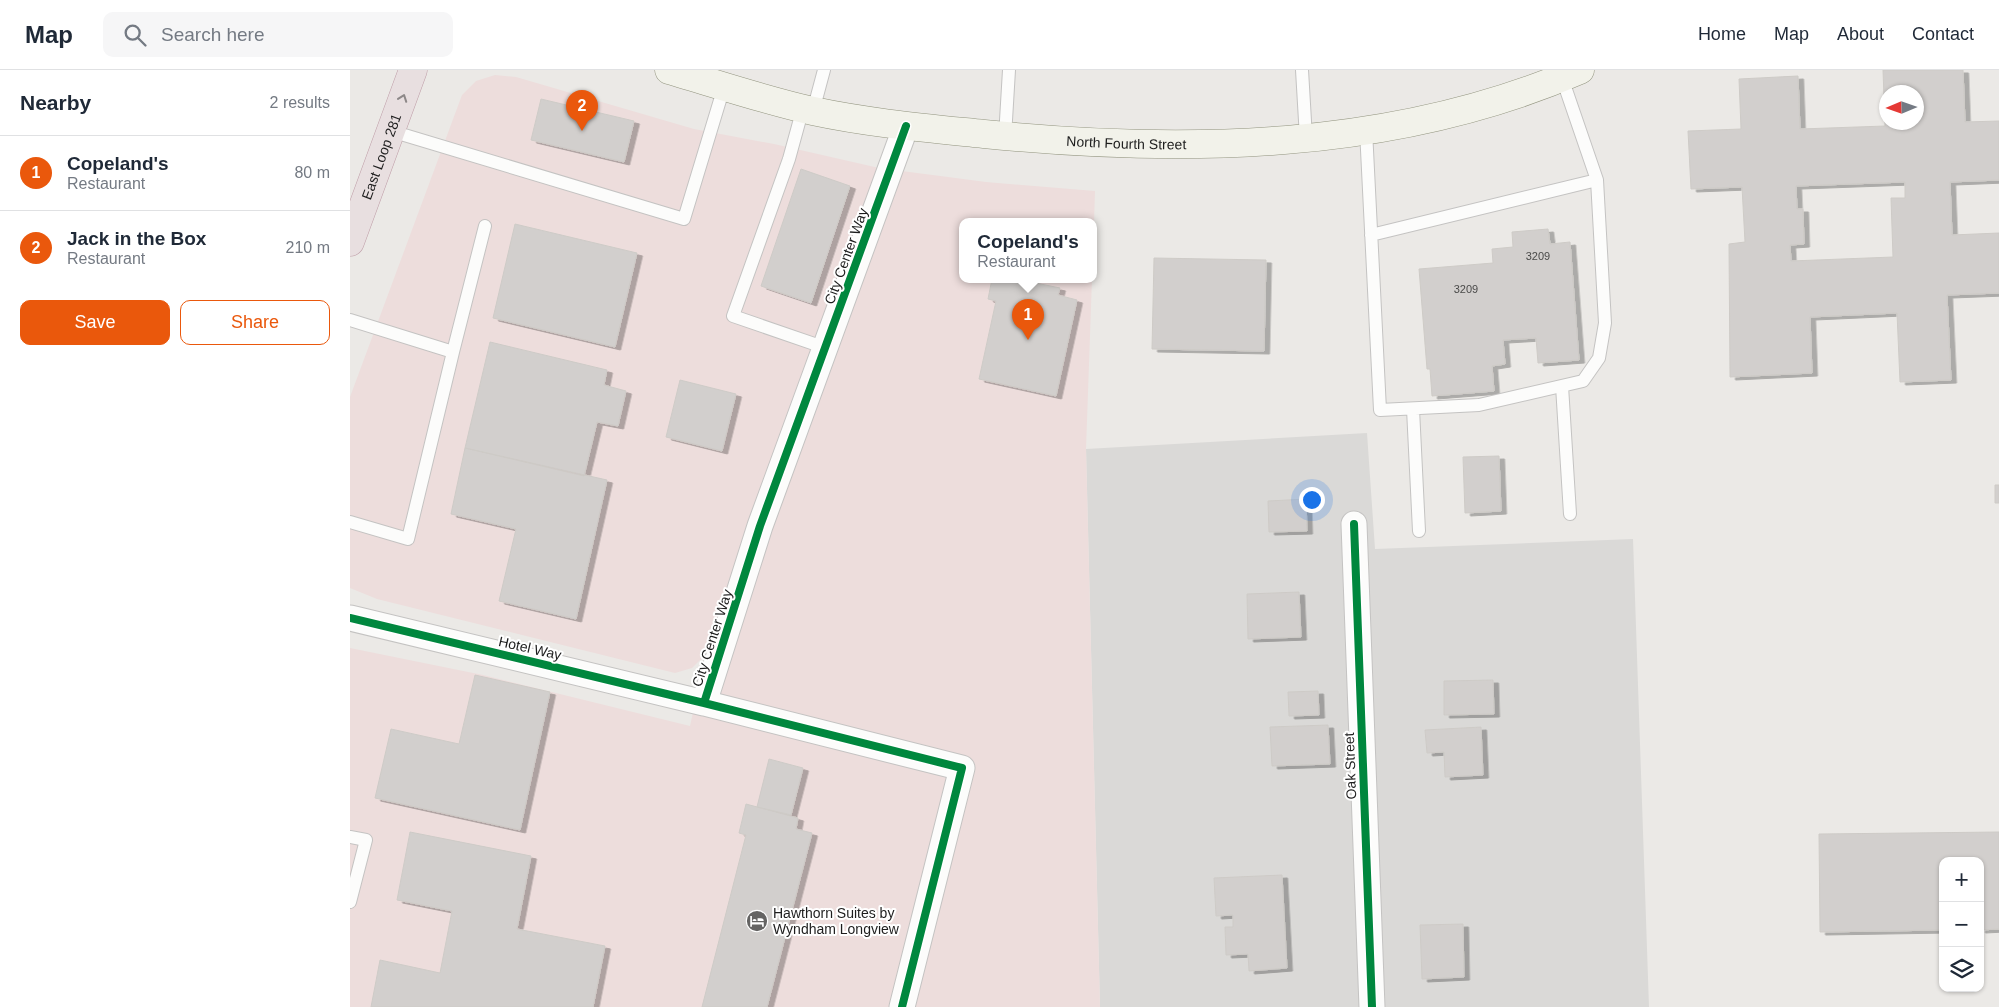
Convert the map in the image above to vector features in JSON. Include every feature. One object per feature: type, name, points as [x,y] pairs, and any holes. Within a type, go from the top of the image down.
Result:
[{"type":"highway","name":"East Loop 281","points":[[350,242],[413,70]]},
{"type":"main road","name":"North Fourth Street","points":[[669,70],[724,87],[808,109],[906,126],[1004,137],[1080,142],[1167,144],[1306,138],[1366,130],[1447,115],[1487,104],[1567,73]]},
{"type":"street","name":"City Center Way","points":[[902,1007],[962,768],[704,703],[760,526],[906,126]]},
{"type":"street","name":"Oak Street","points":[[1354,524],[1372,1007]]},
{"type":"street","name":"Hotel Way","points":[[350,618],[704,703]]},
{"type":"lane","points":[[824,70],[789,159],[733,316],[826,348]]},
{"type":"lane","points":[[1004,137],[1009,70]]},
{"type":"lane","points":[[1302,70],[1306,138]]},
{"type":"lane","points":[[1366,130],[1380,410],[1479,405],[1583,381],[1600,358],[1605,322],[1597,180],[1567,73]]},
{"type":"lane","points":[[390,131],[684,220],[724,87]]},
{"type":"lane","points":[[1371,235],[1597,180]]},
{"type":"lane","points":[[350,522],[408,540],[485,226]]},
{"type":"lane","points":[[350,320],[453,352]]},
{"type":"lane","points":[[1562,386],[1570,514]]},
{"type":"lane","points":[[1413,409],[1419,531]]},
{"type":"lane","points":[[350,836],[366,840],[350,902]]},
{"type":"shaded area","points":[[495,75],[516,77],[694,129],[774,144],[879,168],[986,182],[1095,191],[1094,218],[959,218],[959,283],[1092,283],[1086,449],[1100,1007],[350,1007],[350,648],[483,675],[690,726],[706,654],[692,668],[675,673],[377,599],[350,588],[350,397],[462,95],[476,81]]},
{"type":"shaded area","points":[[1367,433],[1375,549],[1633,539],[1649,1007],[1100,1007],[1086,449]]},
{"type":"building","points":[[1883,70],[1963,70],[1965,122],[1999,121],[1999,180],[1950,182],[1952,235],[1999,233],[1999,293],[1947,295],[1951,380],[1900,382],[1897,313],[1810,317],[1812,373],[1730,377],[1729,244],[1745,242],[1742,187],[1691,189],[1688,131],[1741,129],[1739,79],[1798,76],[1800,129],[1879,126],[1879,130],[1924,130],[1924,85],[1884,85]],"holes":[[[1905,182],[1905,198],[1891,198],[1893,257],[1791,261],[1790,245],[1804,244],[1803,209],[1797,209],[1796,186]]]},
{"type":"building","points":[[541,99],[634,121],[624,162],[531,140]]},
{"type":"building","points":[[801,169],[850,186],[811,303],[761,286]]},
{"type":"building","points":[[515,224],[637,253],[615,347],[493,318]]},
{"type":"building","points":[[1548,229],[1550,244],[1570,242],[1579,360],[1538,363],[1536,338],[1503,340],[1505,364],[1492,366],[1494,391],[1432,396],[1430,369],[1427,369],[1419,269],[1493,263],[1492,249],[1513,247],[1512,232]]},
{"type":"building","points":[[1154,258],[1266,260],[1264,351],[1152,349]]},
{"type":"building","points":[[991,283],[1036,283],[1060,288],[1058,295],[1077,300],[1056,396],[979,379],[996,301],[988,299]]},
{"type":"building","points":[[490,342],[607,370],[604,385],[626,391],[618,426],[597,422],[584,476],[465,448]]},
{"type":"building","points":[[680,380],[736,394],[722,451],[666,437]]},
{"type":"building","points":[[465,448],[607,480],[576,619],[499,601],[516,529],[451,514]]},
{"type":"building","points":[[1499,456],[1501,511],[1465,513],[1463,457]]},
{"type":"building","points":[[1995,485],[1999,485],[1999,503],[1995,503]]},
{"type":"building","points":[[1306,499],[1307,531],[1269,532],[1268,501]]},
{"type":"building","points":[[1299,592],[1301,637],[1248,639],[1247,594]]},
{"type":"building","points":[[475,675],[550,692],[520,830],[375,798],[391,729],[459,744]]},
{"type":"building","points":[[1493,680],[1494,714],[1444,715],[1444,681]]},
{"type":"building","points":[[1318,691],[1319,715],[1289,716],[1288,692]]},
{"type":"building","points":[[1328,725],[1330,764],[1272,766],[1270,727]]},
{"type":"building","points":[[1481,727],[1483,775],[1445,777],[1444,752],[1427,753],[1425,730]]},
{"type":"building","points":[[769,759],[803,768],[791,815],[757,807]]},
{"type":"building","name":"Hawthorn Suites by Wyndham Longview","points":[[746,804],[798,818],[796,829],[812,833],[767,1007],[702,1007],[746,835],[739,833]]},
{"type":"building","points":[[410,832],[531,856],[517,929],[605,946],[593,1007],[371,1007],[380,960],[440,973],[452,911],[397,900]]},
{"type":"building","points":[[1999,832],[1999,929],[1984,930],[1984,857],[1939,857],[1939,930],[1820,932],[1819,834]]},
{"type":"building","points":[[1282,875],[1287,968],[1249,971],[1248,954],[1226,955],[1225,927],[1233,927],[1233,915],[1216,916],[1214,878]]},
{"type":"building","points":[[1463,924],[1464,977],[1422,979],[1420,925]]},
{"type":"cycle path","points":[[902,1007],[962,768],[704,703],[760,526],[906,126]]},
{"type":"cycle path","points":[[1354,524],[1372,1007]]},
{"type":"cycle path","points":[[350,618],[704,703]]},
{"type":"place","name":"Jack in the Box","points":[[582,131]]},
{"type":"place","name":"Copeland's","points":[[1028,340]]},
{"type":"place","name":"Hawthorn Suites by Wyndham Longview","points":[[757,921]]}]
